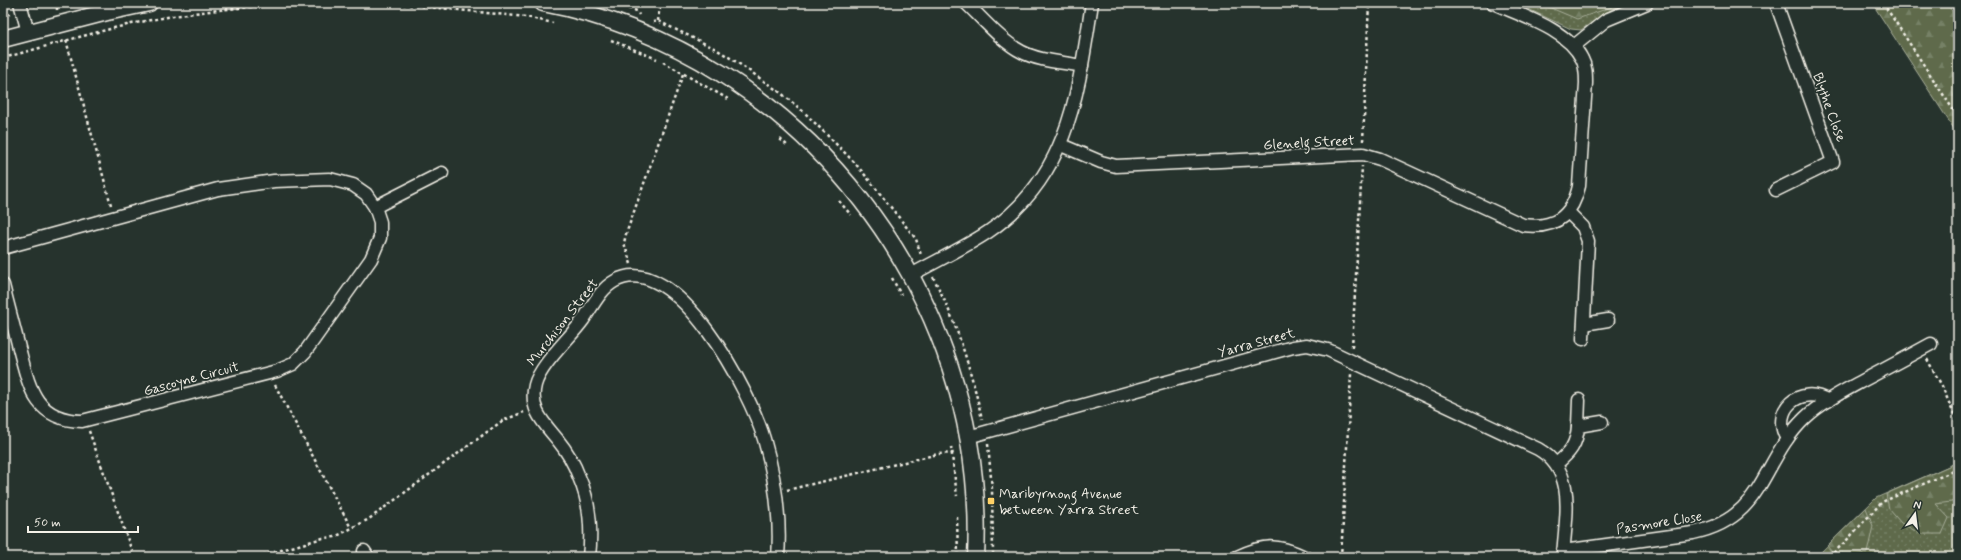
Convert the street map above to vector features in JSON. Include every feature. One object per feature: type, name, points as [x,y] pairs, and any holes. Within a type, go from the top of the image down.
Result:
[{"type":"street","points":[[20,3],[28,32]]},
{"type":"street","points":[[3,39],[60,23],[149,3]]},
{"type":"street","points":[[543,3],[584,13],[642,33],[697,60],[749,92],[797,130],[840,174],[878,222],[911,274],[933,320],[955,381],[968,437],[975,494],[976,557]]},
{"type":"street","points":[[966,3],[1010,44],[1021,52],[1034,57],[1082,66]]},
{"type":"street","points":[[911,274],[987,232],[1013,212],[1036,187],[1045,174],[1061,144],[1072,111],[1082,66],[1092,3]]},
{"type":"street","name":"Glenelg Street","points":[[1061,144],[1101,162],[1116,166],[1363,154],[1380,159],[1523,225],[1544,226],[1557,221],[1568,212],[1576,200],[1579,186],[1586,83],[1585,67],[1574,46],[1557,33],[1493,3]]},
{"type":"street","points":[[1574,46],[1606,20],[1647,3]]},
{"type":"street","name":"Blythe Close","points":[[1776,3],[1834,162],[1776,190]]},
{"type":"street","points":[[375,207],[442,173]]},
{"type":"street","name":"Gascoyne Circuit","points":[[3,248],[218,189],[267,182],[330,179],[346,182],[360,189],[375,207],[380,222],[380,238],[371,259],[300,358],[285,368],[269,373],[85,420],[73,421],[56,416],[48,412],[36,399],[28,383],[3,286]]},
{"type":"street","points":[[1568,212],[1583,227],[1588,241],[1583,339]]},
{"type":"street","name":"Murchison Street","points":[[589,557],[590,520],[584,490],[573,463],[538,416],[533,394],[540,373],[604,290],[623,278],[645,276],[659,282],[682,302],[716,343],[736,374],[756,416],[770,459],[776,493],[778,557]]},
{"type":"street","points":[[1584,324],[1608,320]]},
{"type":"street","name":"Yarra Street","points":[[968,437],[1300,345],[1321,347],[1538,449],[1551,458],[1563,476],[1566,490],[1563,554]]},
{"type":"street","name":"Pasmore Close","points":[[1563,554],[1693,534],[1716,527],[1736,515],[1753,498],[1787,439],[1805,418],[1828,401],[1926,347]]},
{"type":"street","points":[[1787,439],[1783,431],[1782,421],[1784,412],[1792,401],[1801,396],[1810,394],[1819,396],[1828,401]]},
{"type":"street","points":[[1556,464],[1572,449],[1577,438],[1579,400]]},
{"type":"street","points":[[1578,426],[1602,422]]},
{"type":"street","points":[[1237,557],[1267,546],[1285,548],[1305,557]]},
{"type":"path","points":[[57,3],[57,12],[114,217]]},
{"type":"path","points":[[3,58],[118,27],[162,18],[226,10],[317,3]]},
{"type":"path","points":[[391,3],[519,16],[556,24]]},
{"type":"path","points":[[611,3],[637,11],[640,18]]},
{"type":"path","points":[[658,21],[660,3]]},
{"type":"path","points":[[1341,557],[1363,154],[1369,3]]},
{"type":"path","points":[[1883,3],[1958,117]]},
{"type":"path","points":[[647,21],[651,23],[658,21],[716,49],[781,93],[805,113],[862,172],[916,239],[918,249],[945,300],[978,398],[985,432],[992,489],[992,557]]},
{"type":"path","points":[[606,38],[658,60],[732,102]]},
{"type":"path","points":[[626,268],[632,267],[624,243],[626,234],[683,74]]},
{"type":"path","points":[[778,137],[790,147]]},
{"type":"path","points":[[835,196],[855,220]]},
{"type":"path","points":[[918,249],[925,251]]},
{"type":"path","points":[[888,271],[903,297]]},
{"type":"path","points":[[1926,347],[1958,424]]},
{"type":"path","points":[[269,373],[351,528]]},
{"type":"path","points":[[257,557],[323,538],[335,537],[369,519],[502,421],[527,411]]},
{"type":"path","points":[[85,420],[134,557]]},
{"type":"path","points":[[951,446],[953,453],[957,504]]},
{"type":"path","points":[[776,493],[938,454],[970,454],[988,452]]},
{"type":"path","points":[[1828,557],[1845,542],[1882,502],[1958,469]]},
{"type":"path","points":[[957,511],[958,557]]},
{"type":"green space","points":[[1515,3],[1628,3],[1614,8],[1581,30],[1571,29]]},
{"type":"green space","points":[[1539,3],[1612,3],[1612,7],[1577,19]]},
{"type":"green space","points":[[1872,3],[1947,3],[1958,21],[1958,135]]},
{"type":"green space","points":[[1958,462],[1958,557],[1816,557],[1876,498]]},
{"type":"green space","points":[[1958,462],[1958,501],[1936,504],[1949,518],[1942,534],[1921,534],[1901,523],[1889,509],[1886,494]]},
{"type":"green space","points":[[1866,508],[1873,526],[1867,553],[1849,557],[1836,557],[1827,546]]},
{"type":"place","name":"Maribyrnong Avenue between Yarra Street","points":[[991,501]]}]
